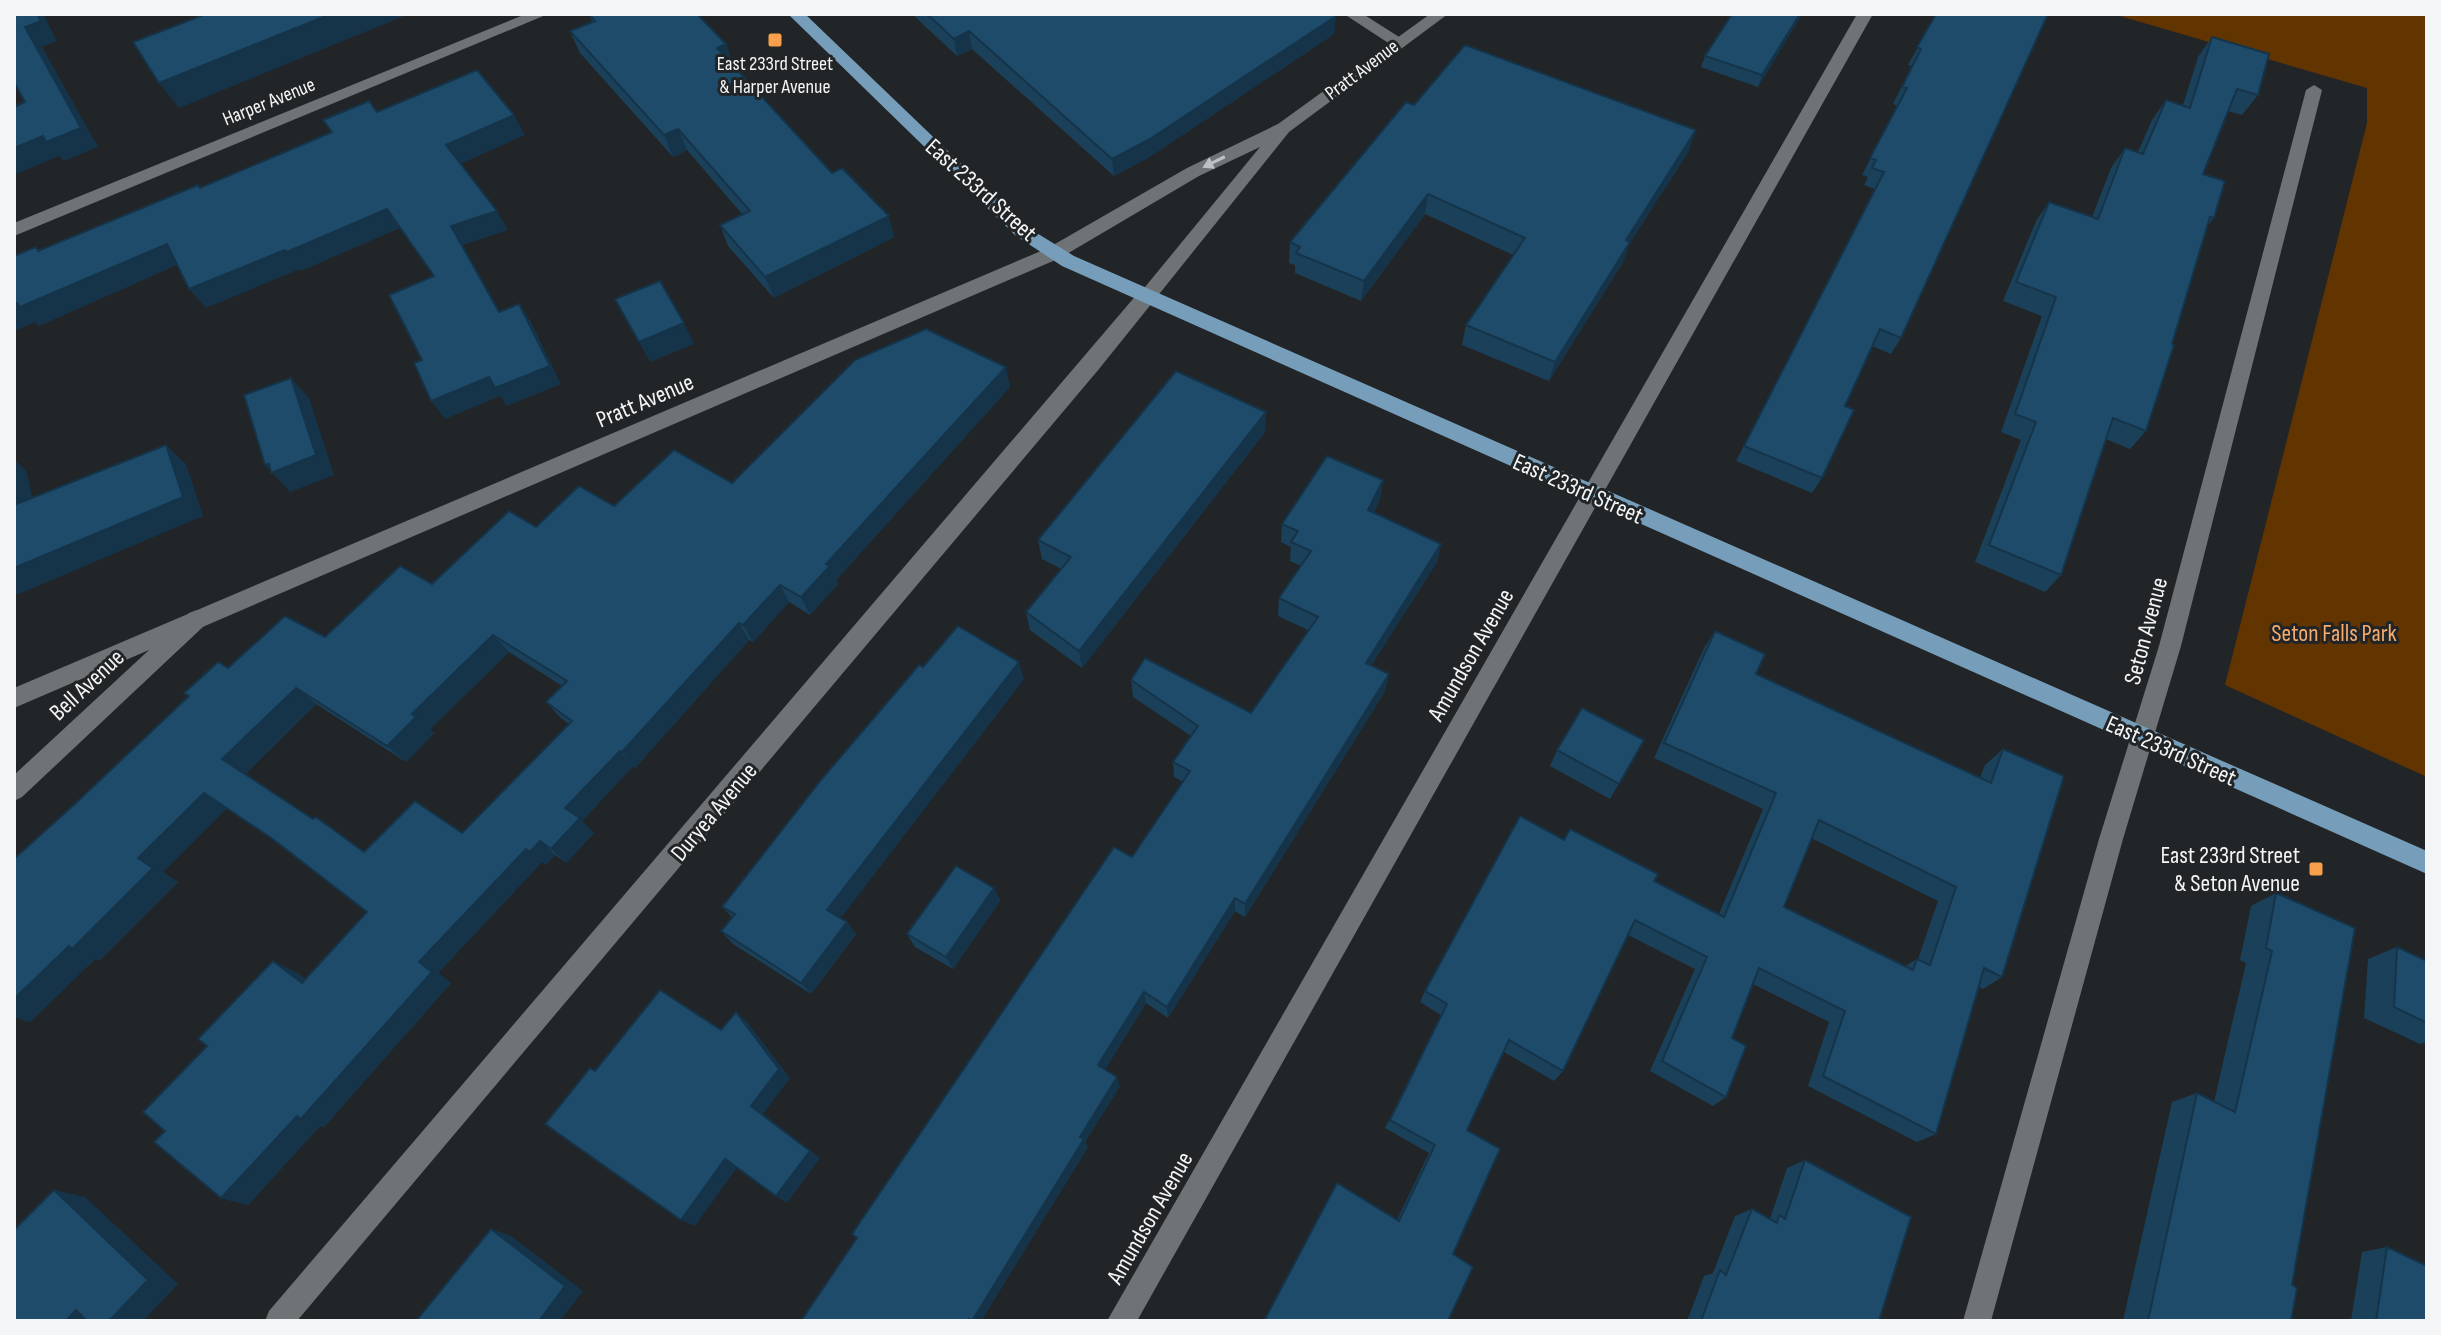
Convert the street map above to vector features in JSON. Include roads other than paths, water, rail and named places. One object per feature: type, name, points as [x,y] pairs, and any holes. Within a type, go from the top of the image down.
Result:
[{"type":"main road","name":"East 233rd Street","points":[[796,14],[1021,231],[1054,253],[1145,298],[2427,863]]},
{"type":"street","name":"Harper Avenue","points":[[14,230],[540,14]]},
{"type":"street","points":[[1352,14],[1399,42]]},
{"type":"street","name":"Pratt Avenue","points":[[14,698],[1054,253],[1193,172],[1284,128],[1440,14]]},
{"type":"street","name":"Amundson Avenue","points":[[1121,1321],[1865,14]]},
{"type":"street","name":"Seton Avenue","points":[[1977,1321],[2111,839],[2144,738],[2314,90]]},
{"type":"street","name":"Pratt Avenue","points":[[1145,298],[1284,128]]},
{"type":"street","name":"Duryea Avenue","points":[[279,1321],[730,793],[1145,298]]},
{"type":"street","name":"Bell Avenue","points":[[14,790],[197,619]]},
{"type":"place","name":"East 233rd Street & Harper Avenue","points":[[775,40]]},
{"type":"place","name":"East 233rd Street & Seton Avenue","points":[[2316,869]]},
{"type":"park label","name":"Seton Falls Park","points":[[2334,633]]}]
